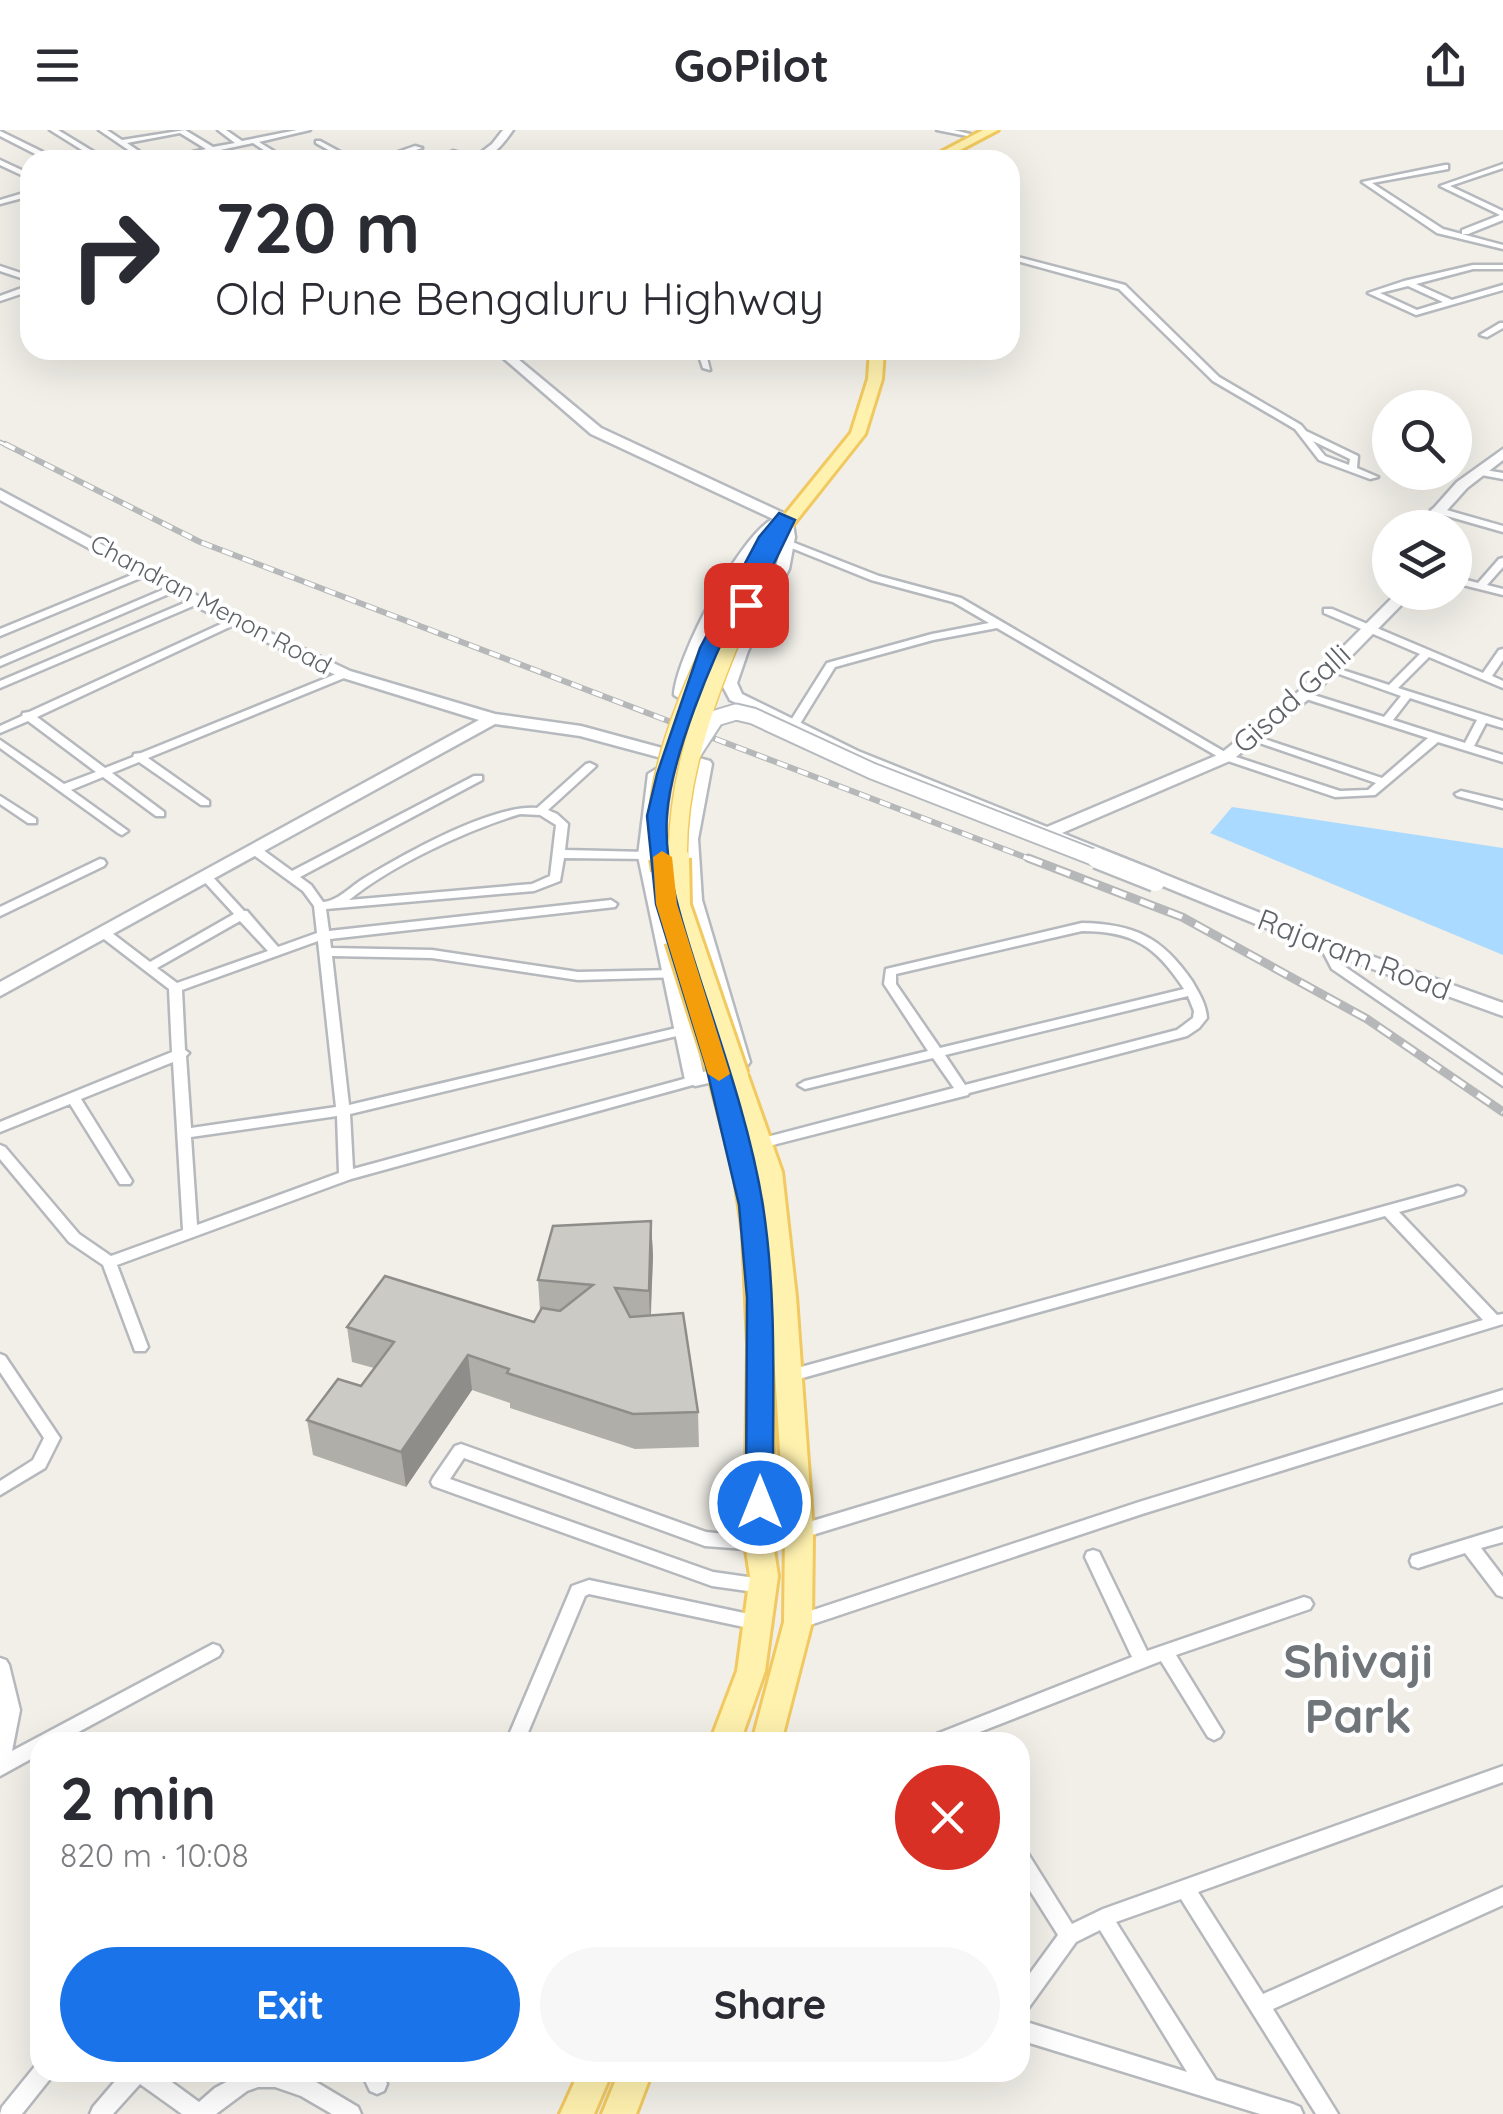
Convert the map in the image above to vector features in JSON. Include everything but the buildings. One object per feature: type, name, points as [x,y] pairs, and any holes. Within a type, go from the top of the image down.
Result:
[{"type":"main road","points":[[952,150],[992,130]]},
{"type":"main road","points":[[937,150],[971,132]]},
{"type":"main road","points":[[770,1732],[798,1622],[800,1532],[770,1172],[750,1146],[717,1074],[666,904],[657,816],[699,672],[779,529],[842,431],[857,396],[861,360]]},
{"type":"main road","points":[[717,1074],[679,906],[677,826],[692,755],[708,694],[779,529],[858,434],[875,379],[876,360]]},
{"type":"main road","points":[[730,1732],[751,1671],[762,1586],[760,1298],[750,1146]]},
{"type":"main road","points":[[576,2114],[591,2082]]},
{"type":"main road","points":[[618,2114],[632,2082]]},
{"type":"street","points":[[53,130],[86,150]]},
{"type":"street","points":[[102,130],[133,150]]},
{"type":"street","points":[[121,142],[181,130],[212,150],[306,130]]},
{"type":"street","points":[[221,130],[242,146]]},
{"type":"street","points":[[264,130],[274,137]]},
{"type":"street","points":[[490,150],[508,130]]},
{"type":"street","points":[[940,130],[971,132]]},
{"type":"street","points":[[0,132],[33,150]]},
{"type":"street","points":[[256,142],[268,150]]},
{"type":"street","points":[[318,142],[332,150]]},
{"type":"street","points":[[412,150],[418,148]]},
{"type":"street","points":[[1445,166],[1366,182],[1440,231],[1503,247]]},
{"type":"street","points":[[1503,166],[1444,186],[1503,216]]},
{"type":"street","points":[[3,190],[17,198]]},
{"type":"street","points":[[1444,198],[1476,191]]},
{"type":"street","points":[[0,202],[20,197]]},
{"type":"street","points":[[1465,232],[1503,216]]},
{"type":"street","points":[[1020,260],[1122,287],[1216,379],[1308,434],[1350,452],[1355,458],[1352,470]]},
{"type":"street","points":[[1472,266],[1503,280]]},
{"type":"street","points":[[1503,267],[1472,266],[1372,293],[1416,313],[1503,288]]},
{"type":"street","points":[[1406,282],[1452,302]]},
{"type":"street","points":[[1484,335],[1503,325]]},
{"type":"street","points":[[512,360],[596,431],[695,477],[779,529],[875,578],[957,600],[1226,757],[1340,795],[1364,796],[1435,738]]},
{"type":"street","points":[[704,360],[707,368]]},
{"type":"street","points":[[1308,434],[1322,458],[1372,477]]},
{"type":"street","points":[[1436,510],[1503,453]]},
{"type":"street","points":[[1479,472],[1503,476]]},
{"type":"street","name":"Chandran Menon Road","points":[[2,497],[234,622],[345,674],[493,719],[581,731],[700,761],[705,766],[689,840],[692,900],[736,1036],[740,1066],[717,1074]]},
{"type":"street","points":[[1472,520],[1503,529]]},
{"type":"street","points":[[779,529],[766,528],[709,620],[681,685],[682,695],[710,714],[788,722]]},
{"type":"street","points":[[779,529],[783,566],[741,646],[729,684],[736,697],[852,754],[1052,831],[1206,897]]},
{"type":"street","points":[[1480,586],[1503,561]]},
{"type":"street","points":[[0,633],[146,572]]},
{"type":"street","points":[[1472,584],[1503,592]]},
{"type":"street","points":[[0,663],[174,588]]},
{"type":"street","points":[[0,685],[196,601]]},
{"type":"street","name":"Gisad Galli","points":[[1052,831],[1226,757],[1304,695],[1389,610]]},
{"type":"street","points":[[1328,611],[1503,684]]},
{"type":"street","points":[[0,730],[234,622]]},
{"type":"street","points":[[788,722],[832,665],[932,637],[999,624]]},
{"type":"street","points":[[1486,677],[1503,652]]},
{"type":"street","points":[[1392,688],[1426,653]]},
{"type":"street","points":[[1330,669],[1503,725]]},
{"type":"street","points":[[63,789],[345,674]]},
{"type":"street","points":[[1386,722],[1408,694]]},
{"type":"street","points":[[1304,695],[1503,758]]},
{"type":"street","points":[[692,755],[702,746],[716,718],[736,712],[754,716],[872,771],[1155,881],[1206,897]]},
{"type":"street","points":[[27,716],[160,814]]},
{"type":"street","points":[[0,990],[493,719]]},
{"type":"street","points":[[1468,747],[1482,719]]},
{"type":"street","points":[[1251,738],[1384,782]]},
{"type":"street","points":[[0,743],[122,831]]},
{"type":"street","points":[[110,1262],[346,1176],[717,1074],[686,1030],[647,856],[648,812],[661,752]]},
{"type":"street","points":[[138,756],[205,804]]},
{"type":"street","points":[[540,812],[590,766]]},
{"type":"street","points":[[292,876],[478,778]]},
{"type":"street","points":[[1461,794],[1502,803]]},
{"type":"street","points":[[0,799],[32,820]]},
{"type":"street","points":[[320,906],[544,886],[556,878],[562,854],[562,824],[540,812],[502,816],[361,884],[337,904]]},
{"type":"street","points":[[254,850],[292,876],[320,906],[346,1176]]},
{"type":"street","points":[[562,854],[647,856]]},
{"type":"street","points":[[0,896],[6,909],[100,863]]},
{"type":"street","points":[[206,877],[274,950]]},
{"type":"street","name":"Rajaram Road","points":[[1206,897],[1326,946],[1503,1010]]},
{"type":"street","points":[[175,988],[321,936],[610,904]]},
{"type":"street","points":[[152,966],[243,914]]},
{"type":"street","points":[[750,1146],[962,1092],[1182,1033],[1202,1015],[1191,991],[1150,942],[1110,928],[1082,927],[890,972],[890,984],[962,1092]]},
{"type":"street","points":[[104,933],[152,966],[175,988],[190,1230]]},
{"type":"street","points":[[1326,946],[1336,966],[1503,1082]]},
{"type":"street","points":[[324,952],[432,954],[578,976],[676,974]]},
{"type":"street","points":[[805,1085],[1191,991]]},
{"type":"street","points":[[184,1133],[342,1111],[686,1030]]},
{"type":"street","points":[[0,1128],[182,1053]]},
{"type":"street","points":[[72,1096],[124,1180]]},
{"type":"street","points":[[0,1150],[74,1238],[110,1262],[140,1347]]},
{"type":"street","points":[[788,1376],[1458,1191]]},
{"type":"street","points":[[800,1532],[1499,1320],[1388,1210]]},
{"type":"street","points":[[0,1360],[52,1438],[39,1464],[0,1489]]},
{"type":"street","points":[[798,1622],[1139,1508],[1503,1396]]},
{"type":"street","points":[[759,1543],[705,1539],[462,1450],[439,1482],[712,1579],[762,1586]]},
{"type":"street","points":[[1418,1561],[1503,1535]]},
{"type":"street","points":[[1470,1546],[1503,1590]]},
{"type":"street","points":[[1093,1557],[1142,1660]]},
{"type":"street","points":[[519,1732],[578,1592],[589,1586],[758,1623]]},
{"type":"street","points":[[965,1732],[1142,1660],[1304,1604]]},
{"type":"street","points":[[64,1732],[213,1651]]},
{"type":"street","points":[[1165,1652],[1214,1732]]},
{"type":"street","points":[[0,1664],[11,1710],[1,1767]]},
{"type":"street","points":[[1,1767],[30,1751]]},
{"type":"street","points":[[1030,1989],[1069,1936],[1103,1918],[1503,1774]]},
{"type":"street","points":[[1030,1874],[1069,1936]]},
{"type":"street","points":[[1186,1890],[1328,2114]]},
{"type":"street","points":[[1260,2005],[1503,1896]]},
{"type":"street","points":[[1103,1918],[1209,2088]]},
{"type":"street","points":[[1030,2033],[1286,2114]]},
{"type":"street","points":[[8,2114],[35,2082]]},
{"type":"street","points":[[100,2114],[130,2082]]},
{"type":"street","points":[[154,2082],[200,2114],[246,2082]]},
{"type":"street","points":[[294,2082],[351,2114]]},
{"type":"water","points":[[1232,807],[1503,848],[1503,955],[1210,833]]},
{"type":"railway","points":[[0,442],[10,447]]},
{"type":"railway","points":[[5,444],[200,542],[1035,861]]},
{"type":"railway","points":[[1028,858],[1182,917],[1367,1019],[1503,1112]]},
{"type":"slow traffic","points":[[662,857],[666,904],[719,1074]]},
{"type":"district","name":"Shivaji Park","points":[[1358,1688]]},
{"type":"route","points":[[746,605],[787,520],[779,518],[767,537],[709,648],[666,774],[657,816],[666,904],[717,1066],[751,1205],[760,1298],[760,1503]]}]
